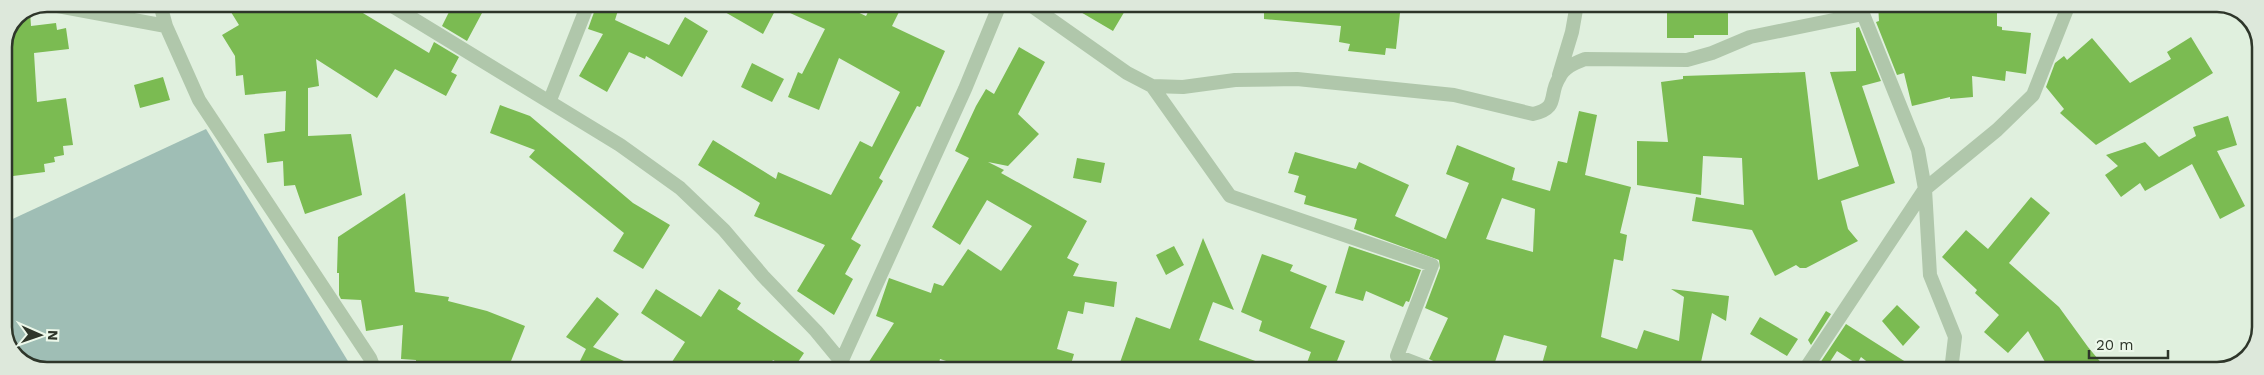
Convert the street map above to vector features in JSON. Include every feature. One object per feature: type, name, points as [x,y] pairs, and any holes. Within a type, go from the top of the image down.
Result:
[{"type":"street","points":[[90,12],[166,26]]},
{"type":"street","points":[[162,12],[166,26],[199,100],[372,362]]},
{"type":"street","points":[[403,12],[550,100],[620,145],[680,188],[724,230],[838,362]]},
{"type":"street","points":[[550,100],[585,12]]},
{"type":"street","points":[[844,362],[965,89],[997,12]]},
{"type":"street","points":[[1041,12],[1127,73],[1152,86],[1183,87],[1235,80],[1297,79],[1454,95],[1533,114],[1545,111],[1552,102],[1572,32],[1575,13]]},
{"type":"street","points":[[1558,78],[1570,65],[1585,60],[1687,60],[1712,53],[1750,37],[1846,13]]},
{"type":"street","points":[[1863,13],[1918,150],[1925,189],[1930,275],[1956,337],[1952,362]]},
{"type":"street","points":[[1810,362],[1925,189],[1997,130],[2033,95],[2065,13]]},
{"type":"street","points":[[1152,86],[1230,196],[1432,265],[1398,356],[1413,362]]},
{"type":"shaded area","points":[[206,129],[348,362],[36,361],[21,351],[14,337],[13,219]]},
{"type":"building","points":[[231,12],[361,12],[429,53],[434,42],[459,57],[451,72],[457,75],[446,96],[395,69],[377,98],[316,59],[319,86],[308,88],[308,136],[351,134],[362,195],[305,214],[295,185],[284,186],[283,161],[267,163],[264,134],[285,131],[286,91],[245,95],[243,75],[236,76],[235,56],[222,35],[239,25]]},
{"type":"building","points":[[449,12],[482,13],[467,41],[442,26]]},
{"type":"building","points":[[594,12],[617,12],[615,20],[669,45],[685,17],[708,31],[682,77],[646,56],[645,59],[629,52],[607,92],[579,76],[603,34],[588,29]]},
{"type":"building","points":[[725,12],[774,12],[763,34]]},
{"type":"building","points":[[789,12],[858,12],[866,16],[868,12],[899,12],[892,26],[945,51],[920,107],[917,106],[879,178],[883,181],[851,239],[861,245],[845,274],[853,279],[834,315],[797,291],[825,245],[754,216],[760,203],[698,165],[713,140],[776,179],[778,172],[831,195],[860,141],[872,147],[900,92],[839,58],[819,110],[788,97],[798,72],[802,74],[825,29]]},
{"type":"building","points":[[1081,12],[1124,12],[1113,31]]},
{"type":"building","points":[[1264,13],[1400,13],[1396,49],[1386,48],[1385,55],[1348,51],[1350,44],[1339,42],[1341,26],[1264,19]]},
{"type":"building","points":[[1667,13],[1728,13],[1728,35],[1694,35],[1694,38],[1667,38]]},
{"type":"building","points":[[1879,13],[1997,13],[1997,26],[2002,27],[2002,30],[2031,33],[2026,74],[2006,71],[2005,81],[1972,76],[1973,97],[1950,99],[1950,97],[1912,106],[1904,73],[1897,75],[1876,22],[1879,21]]},
{"type":"building","points":[[30,17],[31,26],[56,23],[57,30],[66,28],[69,49],[34,53],[37,102],[66,98],[73,145],[63,146],[64,155],[54,157],[55,162],[44,164],[45,172],[12,176],[12,48],[18,28]]},
{"type":"building","points":[[1859,27],[1881,81],[1862,86],[1895,183],[1841,201],[1848,229],[1858,241],[1806,268],[1800,268],[1796,265],[1775,276],[1752,230],[1692,221],[1696,197],[1744,205],[1742,158],[1703,156],[1701,195],[1637,185],[1637,141],[1668,142],[1661,82],[1683,79],[1683,76],[1805,72],[1818,180],[1859,166],[1830,72],[1856,71],[1856,28]]},
{"type":"building","points":[[2191,37],[2213,73],[2096,145],[2060,113],[2064,109],[2046,87],[2055,63],[2064,56],[2067,60],[2092,38],[2130,83],[2171,59],[2167,52]]},
{"type":"building","points":[[1019,47],[1045,62],[1018,114],[1039,134],[1008,166],[988,162],[1004,170],[1001,173],[1087,221],[1067,258],[1079,264],[1073,276],[1117,282],[1114,307],[1085,302],[1083,314],[1068,311],[1057,349],[1074,354],[1072,362],[949,362],[940,359],[939,362],[869,362],[894,323],[876,316],[889,278],[931,293],[934,283],[943,286],[968,249],[1001,271],[1032,226],[987,200],[960,245],[932,227],[969,158],[955,151],[986,89],[994,94]]},
{"type":"building","points":[[752,63],[784,79],[772,102],[741,87]]},
{"type":"building","points":[[163,77],[170,100],[140,108],[134,85]]},
{"type":"building","points":[[500,105],[530,116],[633,203],[670,225],[643,269],[613,251],[624,233],[529,157],[535,150],[490,133]]},
{"type":"building","points":[[1579,111],[1597,115],[1585,175],[1631,187],[1620,233],[1627,235],[1623,261],[1614,259],[1601,337],[1637,349],[1644,330],[1679,341],[1684,297],[1671,289],[1729,296],[1726,321],[1712,313],[1701,362],[1543,362],[1547,346],[1504,335],[1495,362],[1436,362],[1429,359],[1448,318],[1425,308],[1440,268],[1439,260],[1354,229],[1357,219],[1304,204],[1306,196],[1294,192],[1299,176],[1288,173],[1295,152],[1356,169],[1359,162],[1409,185],[1395,216],[1446,239],[1469,183],[1446,174],[1457,145],[1515,168],[1512,180],[1550,191],[1558,161],[1567,163]],"holes":[[[1502,198],[1535,209],[1533,252],[1486,239]]]},
{"type":"building","points":[[2228,116],[2237,145],[2217,151],[2245,206],[2220,219],[2192,164],[2145,191],[2140,183],[2121,197],[2105,175],[2118,166],[2106,155],[2145,142],[2159,157],[2196,136],[2193,127]]},
{"type":"building","points":[[1077,158],[1105,163],[1101,183],[1073,178]]},
{"type":"building","points":[[405,193],[415,292],[449,297],[448,301],[487,311],[525,326],[511,362],[416,362],[416,360],[401,359],[403,325],[366,331],[361,300],[341,299],[339,295],[339,273],[337,273],[338,237]]},
{"type":"building","points":[[2031,197],[2050,213],[2009,263],[2059,307],[2100,362],[2045,362],[2028,331],[2008,353],[1984,332],[1999,315],[1975,293],[1977,290],[1942,257],[1966,230],[1988,249]]},
{"type":"building","points":[[1203,238],[1234,310],[1213,302],[1199,340],[1258,362],[1120,362],[1136,317],[1170,329]]},
{"type":"building","points":[[1174,246],[1184,265],[1166,275],[1156,255]]},
{"type":"building","points":[[1349,246],[1421,270],[1409,302],[1406,301],[1403,307],[1366,291],[1363,301],[1335,293]]},
{"type":"building","points":[[1262,254],[1293,265],[1290,271],[1327,286],[1310,328],[1345,341],[1337,362],[1307,362],[1311,352],[1259,331],[1262,321],[1241,312]]},
{"type":"building","points":[[656,289],[701,317],[719,289],[741,303],[737,309],[804,353],[798,362],[776,362],[773,360],[772,362],[672,362],[685,342],[641,313]]},
{"type":"building","points":[[597,297],[619,314],[593,347],[626,362],[580,362],[586,349],[566,337]]},
{"type":"building","points":[[1897,305],[1920,327],[1903,346],[1882,321]]},
{"type":"building","points":[[1826,311],[1831,314],[1811,345],[1808,340]]},
{"type":"building","points":[[1760,317],[1798,339],[1787,356],[1750,334]]},
{"type":"building","points":[[1846,324],[1906,362],[1867,362],[1861,357],[1858,362],[1854,362],[1837,351],[1830,362],[1821,362]]}]
